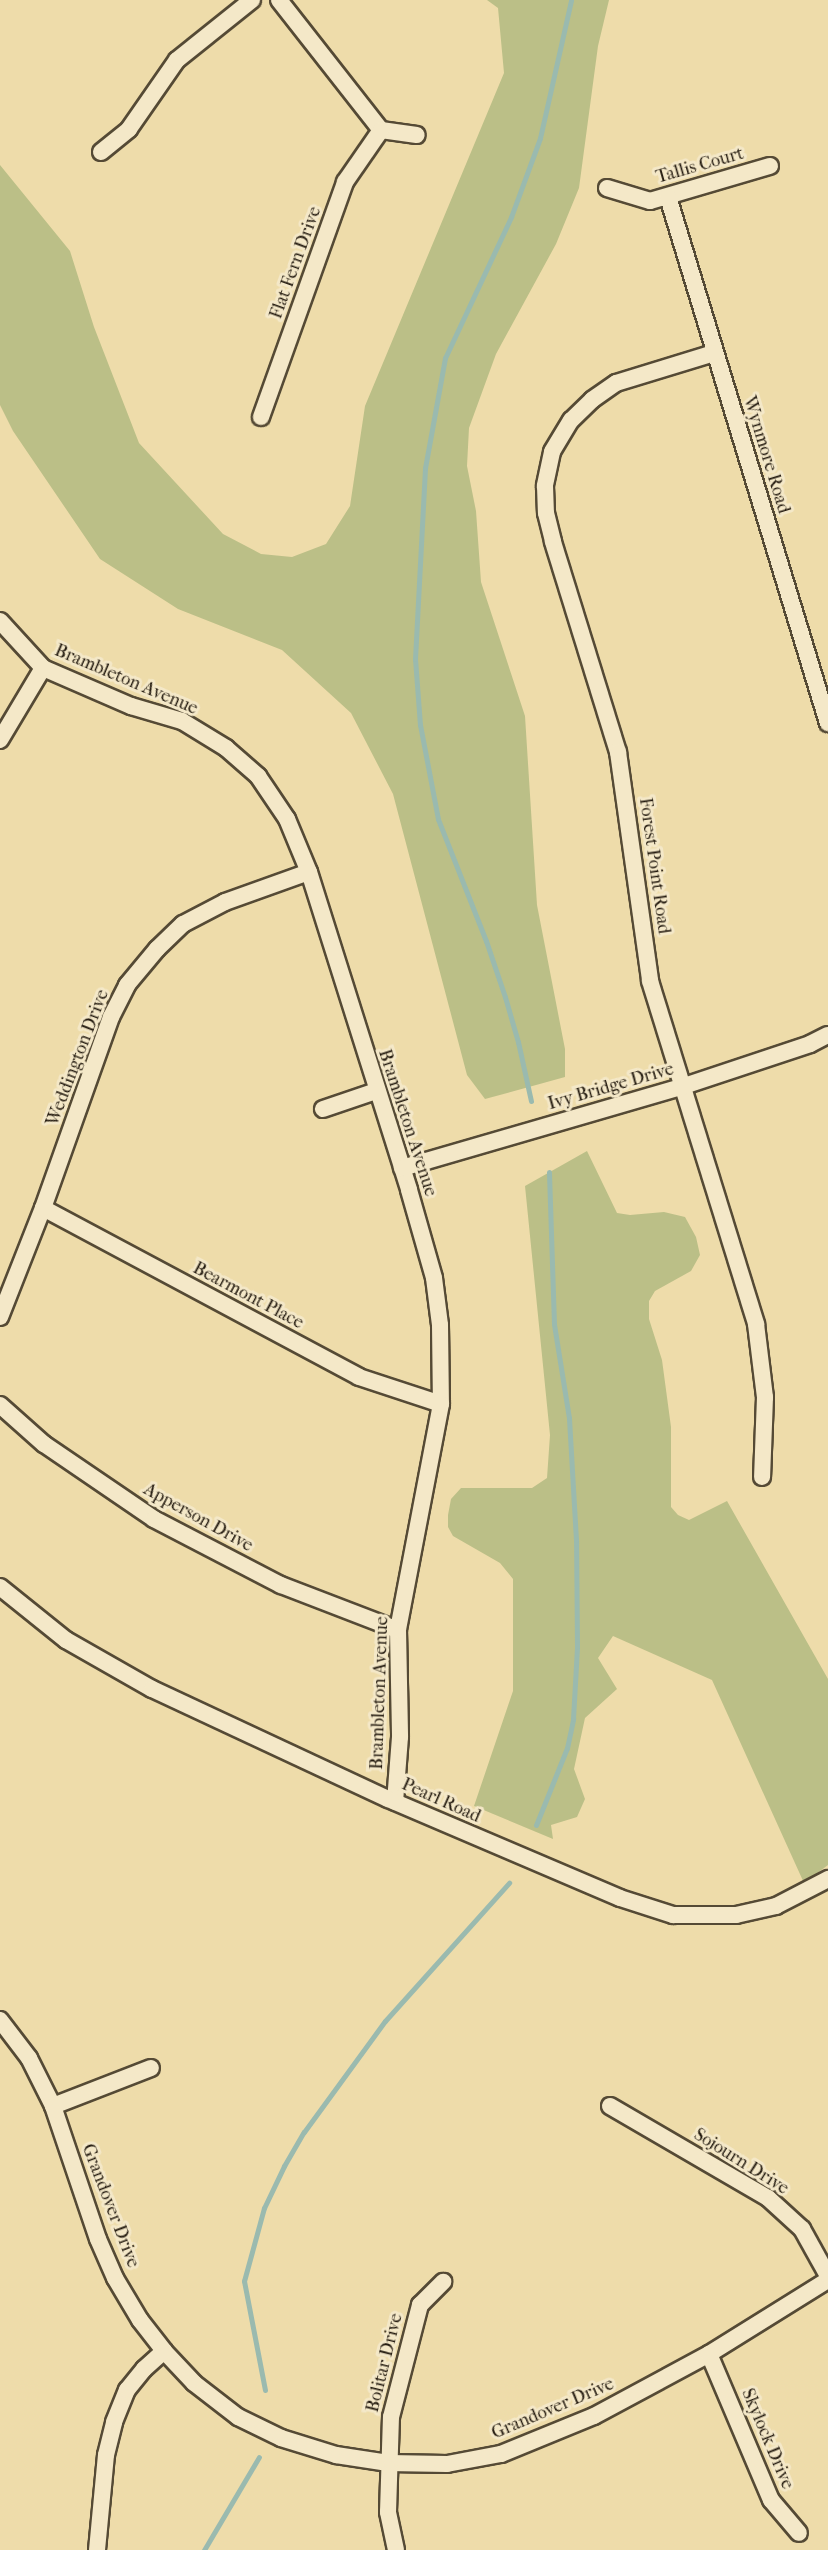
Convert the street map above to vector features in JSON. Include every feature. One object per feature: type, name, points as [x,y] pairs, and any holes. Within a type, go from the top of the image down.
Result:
[{"type":"street","points":[[101,152],[129,129],[154,89],[177,60],[252,0]]},
{"type":"street","points":[[279,0],[381,130],[417,135]]},
{"type":"street","name":"Flat Fern Drive","points":[[261,417],[345,182],[381,130]]},
{"type":"street","name":"Tallis Court","points":[[607,188],[650,201],[770,166]]},
{"type":"street","name":"Wynmore Road","points":[[668,197],[828,723]]},
{"type":"street","name":"Forest Point Road","points":[[714,353],[616,383],[592,400],[571,420],[552,452],[545,486],[546,513],[618,752],[650,981],[756,1323],[765,1397],[762,1477]]},
{"type":"street","name":"Brambleton Avenue","points":[[0,621],[43,668],[132,706],[182,721],[226,748],[258,776],[287,819],[309,872],[434,1278],[440,1325],[441,1404],[398,1630],[400,1737],[394,1802]]},
{"type":"street","points":[[0,740],[43,668]]},
{"type":"street","name":"Weddington Drive","points":[[0,1317],[43,1208],[111,1017],[127,985],[157,949],[183,924],[225,902],[309,872]]},
{"type":"street","name":"Ivy Bridge Drive","points":[[402,1168],[681,1087],[810,1044],[828,1035]]},
{"type":"street","points":[[323,1109],[376,1091]]},
{"type":"street","name":"Bearmont Place","points":[[43,1208],[359,1377],[441,1404]]},
{"type":"street","name":"Apperson Drive","points":[[0,1405],[44,1444],[154,1519],[281,1585],[398,1630]]},
{"type":"street","name":"Pearl Road","points":[[0,1587],[66,1640],[152,1689],[394,1802],[620,1898],[673,1915],[736,1915],[776,1906],[828,1879]]},
{"type":"street","name":"Grandover Drive","points":[[0,2020],[29,2058],[53,2106],[98,2240],[140,2320],[164,2351],[194,2383],[246,2421],[281,2438],[336,2455],[388,2463],[447,2464],[501,2454],[594,2416],[709,2354],[828,2278]]},
{"type":"street","points":[[53,2106],[151,2068]]},
{"type":"street","name":"Sojourn Drive","points":[[610,2106],[768,2198],[802,2229],[828,2278]]},
{"type":"street","name":"Bolitar Drive","points":[[396,2550],[388,2512],[391,2417],[420,2305],[443,2282]]},
{"type":"street","points":[[97,2550],[106,2455],[114,2422],[127,2390],[144,2369],[164,2351]]},
{"type":"street","name":"Skylock Drive","points":[[709,2354],[771,2500],[800,2533]]},
{"type":"green space","points":[[487,0],[609,0],[598,46],[579,188],[556,244],[496,354],[469,428],[467,466],[476,511],[481,582],[525,716],[537,905],[565,1049],[565,1077],[485,1099],[467,1075],[393,794],[351,713],[282,650],[178,609],[100,559],[13,431],[0,405],[0,165],[70,251],[94,327],[139,443],[223,534],[261,554],[292,557],[326,544],[350,506],[365,406],[504,73],[498,8]]},
{"type":"green space","points":[[587,1151],[617,1213],[630,1215],[664,1212],[685,1217],[696,1237],[700,1255],[691,1271],[655,1291],[649,1301],[649,1319],[662,1360],[671,1427],[671,1507],[678,1515],[689,1520],[727,1501],[828,1679],[828,1865],[804,1883],[712,1680],[613,1636],[598,1658],[617,1689],[585,1718],[574,1769],[585,1799],[577,1817],[551,1825],[553,1839],[474,1806],[513,1691],[513,1579],[500,1563],[453,1536],[448,1527],[448,1515],[451,1499],[461,1488],[532,1488],[547,1478],[550,1435],[525,1186]]},
{"type":"waterway","points":[[531,1101],[505,997],[486,941],[438,819],[420,725],[415,659],[425,468],[445,358],[511,217],[540,138],[571,0]]},
{"type":"waterway","points":[[536,1825],[567,1748],[573,1719],[577,1647],[576,1540],[569,1418],[554,1324],[549,1172]]},
{"type":"waterway","points":[[265,2390],[244,2281],[264,2208],[284,2166],[304,2132],[385,2021],[509,1883]]},
{"type":"waterway","points":[[204,2550],[259,2457]]}]
